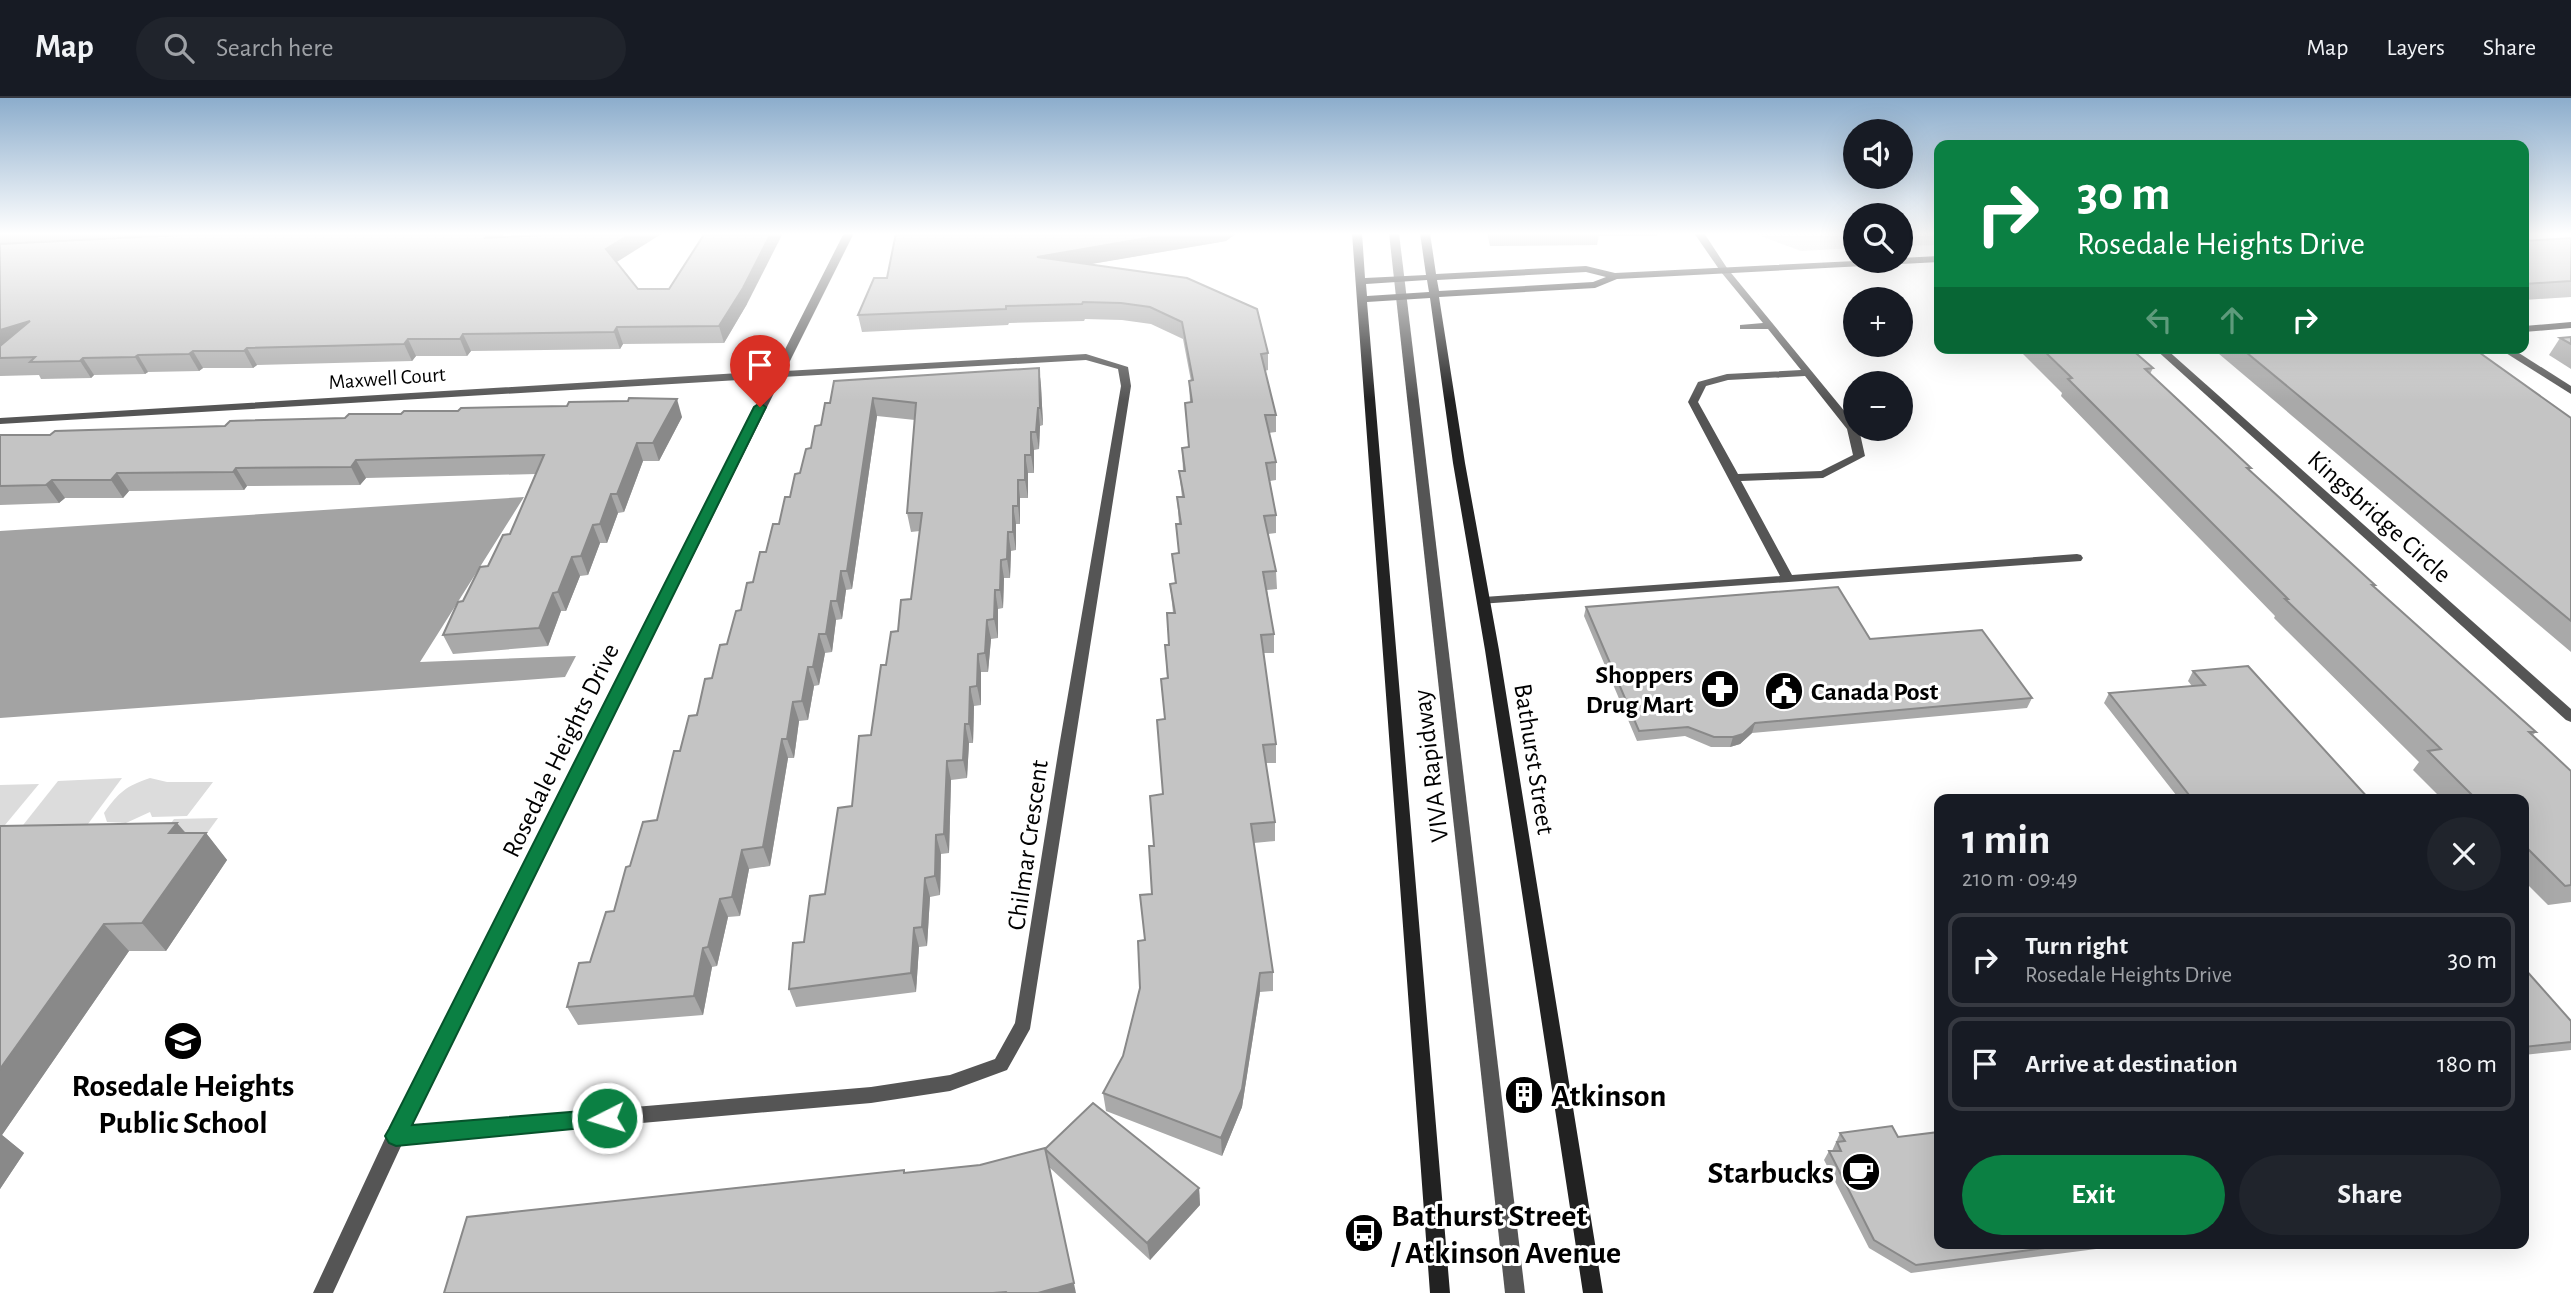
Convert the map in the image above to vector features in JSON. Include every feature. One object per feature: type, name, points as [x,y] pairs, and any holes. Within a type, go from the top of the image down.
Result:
[{"type":"main road","points":[[1363,290],[1367,289]]},
{"type":"main road","name":"Bathurst Street","points":[[1432,289],[1593,1293]]},
{"type":"main road","points":[[1363,290],[1402,297],[1534,289]]},
{"type":"main road","points":[[1363,290],[1440,1293]]},
{"type":"street","name":"Rosedale Heights Drive","points":[[323,1293],[396,1136],[820,289]]},
{"type":"street","name":"VIVA Rapidway","points":[[1401,289],[1515,1293]]},
{"type":"street","points":[[1736,478],[1823,474],[1860,456],[1853,429],[1740,289]]},
{"type":"street","points":[[2529,329],[2571,325]]},
{"type":"street","points":[[1744,327],[1771,326]]},
{"type":"street","name":"Kingsbridge Circle","points":[[2166,354],[2571,717]]},
{"type":"street","points":[[2512,354],[2571,391]]},
{"type":"street","name":"Chilmar Crescent","points":[[396,1136],[871,1095],[950,1083],[1001,1065],[1024,1024],[1066,747],[1126,386],[1123,368],[1086,357],[777,373]]},
{"type":"street","name":"Maxwell Court","points":[[0,421],[777,373]]},
{"type":"street","points":[[1788,579],[1693,402],[1702,384],[1727,377],[1808,373]]},
{"type":"street","points":[[1483,601],[2077,558]]},
{"type":"shaded area","points":[[524,497],[420,662],[576,656],[565,677],[0,718],[0,531]]},
{"type":"shaded area","points":[[122,778],[82,832],[16,834],[58,781]]},
{"type":"shaded area","points":[[150,778],[167,782],[213,782],[187,816],[152,817],[150,812],[126,823],[107,822],[104,813],[119,795],[129,787]]},
{"type":"shaded area","points":[[39,784],[0,831],[0,785]]},
{"type":"shaded area","points":[[218,818],[199,844],[155,845],[174,819]]},
{"type":"building","points":[[0,289],[743,289],[719,326],[617,327],[614,332],[463,334],[460,339],[408,339],[404,344],[247,348],[244,351],[193,351],[189,354],[30,362],[35,357],[0,358],[0,346],[30,321],[0,330]]},
{"type":"building","points":[[869,289],[1211,289],[1257,309],[1268,353],[1261,354],[1276,415],[1265,415],[1276,462],[1266,463],[1276,515],[1264,516],[1276,571],[1263,572],[1274,634],[1261,635],[1276,744],[1263,745],[1275,822],[1251,824],[1273,972],[1260,973],[1242,1089],[1221,1138],[1103,1093],[1123,1056],[1140,988],[1138,941],[1145,940],[1140,895],[1152,894],[1149,846],[1154,846],[1150,796],[1163,794],[1157,720],[1165,719],[1161,679],[1168,678],[1165,645],[1169,645],[1167,613],[1175,613],[1170,584],[1176,583],[1172,554],[1179,553],[1176,524],[1181,524],[1177,497],[1184,497],[1179,471],[1185,471],[1182,448],[1189,447],[1185,403],[1192,402],[1189,381],[1193,380],[1182,322],[1150,307],[1083,302],[1006,306],[1006,309],[858,315]]},
{"type":"building","points":[[2571,337],[2571,344],[2560,338]]},
{"type":"building","points":[[2047,354],[2137,354],[2153,368],[2145,369],[2251,468],[2247,468],[2536,732],[2529,732],[2571,771],[2571,885],[2565,886],[2529,850],[2529,794],[2471,794],[2428,751],[2441,749],[2285,599],[2288,599],[2068,379],[2072,378]]},
{"type":"building","points":[[2248,354],[2481,354],[2571,418],[2571,621]]},
{"type":"building","points":[[1039,368],[1040,408],[1036,432],[1031,432],[1031,455],[1025,455],[1025,480],[1018,480],[1018,506],[1013,506],[1013,532],[1008,532],[1007,559],[1001,560],[1000,590],[995,590],[994,619],[987,620],[985,653],[978,654],[977,686],[970,687],[969,724],[965,724],[963,760],[947,761],[944,834],[936,835],[935,876],[925,878],[922,927],[914,928],[911,973],[789,989],[793,943],[804,942],[810,896],[825,894],[838,808],[852,806],[859,736],[871,735],[881,665],[886,665],[891,632],[898,631],[901,600],[911,599],[922,513],[907,513],[916,403],[873,398],[847,571],[841,571],[837,601],[831,601],[826,634],[819,634],[813,667],[808,667],[802,701],[793,702],[787,739],[782,739],[763,847],[742,850],[732,897],[720,899],[708,947],[703,948],[694,996],[567,1007],[579,963],[590,962],[606,912],[614,911],[626,867],[630,866],[643,822],[657,820],[674,751],[680,751],[689,716],[697,715],[705,679],[712,678],[720,645],[727,644],[736,611],[741,610],[747,583],[753,582],[760,552],[766,552],[773,524],[779,524],[785,497],[790,497],[795,474],[800,473],[806,449],[811,448],[815,426],[821,425],[825,403],[830,403],[834,381]]},
{"type":"building","points":[[629,398],[677,399],[653,443],[637,443],[617,494],[611,494],[600,524],[593,525],[581,556],[572,557],[539,628],[443,635],[458,602],[463,601],[480,567],[488,566],[503,535],[510,534],[544,455],[356,460],[351,467],[236,468],[233,472],[117,473],[111,480],[52,480],[46,485],[0,486],[0,435],[225,426],[230,421],[345,418],[349,414],[458,411],[461,408],[567,406],[569,402],[628,401]]},
{"type":"building","points":[[1838,587],[1870,639],[1982,630],[2032,698],[1755,723],[1743,734],[1733,737],[1714,737],[1688,727],[1639,731],[1586,607]]},
{"type":"building","points":[[2248,666],[2365,794],[2188,794],[2109,693],[2205,685],[2193,671]]},
{"type":"building","points":[[177,823],[169,833],[206,833],[142,923],[104,924],[0,1069],[0,826]]},
{"type":"building","points":[[2529,974],[2571,1021],[2571,1042],[2529,1046]]},
{"type":"building","points":[[1093,1103],[1199,1188],[1147,1243],[1045,1149]]},
{"type":"building","points":[[1892,1126],[1898,1137],[1934,1133],[1934,1249],[2037,1249],[1916,1265],[1874,1240],[1829,1151],[1841,1151],[1837,1142],[1845,1141],[1840,1133]]},
{"type":"building","points":[[1045,1148],[1074,1283],[1038,1293],[444,1293],[467,1217],[904,1170],[904,1173],[980,1165]]},
{"type":"place","name":"Shoppers Drug Mart","points":[[1720,689]]},
{"type":"place","name":"Canada Post","points":[[1784,691]]},
{"type":"place","name":"Rosedale Heights Public School","points":[[183,1041]]},
{"type":"place","name":"Atkinson","points":[[1524,1095]]},
{"type":"place","name":"Starbucks","points":[[1861,1172]]},
{"type":"place","name":"Bathurst Street / Atkinson Avenue","points":[[1364,1233]]},
{"type":"route","points":[[607,1118],[396,1136],[760,407]]}]
